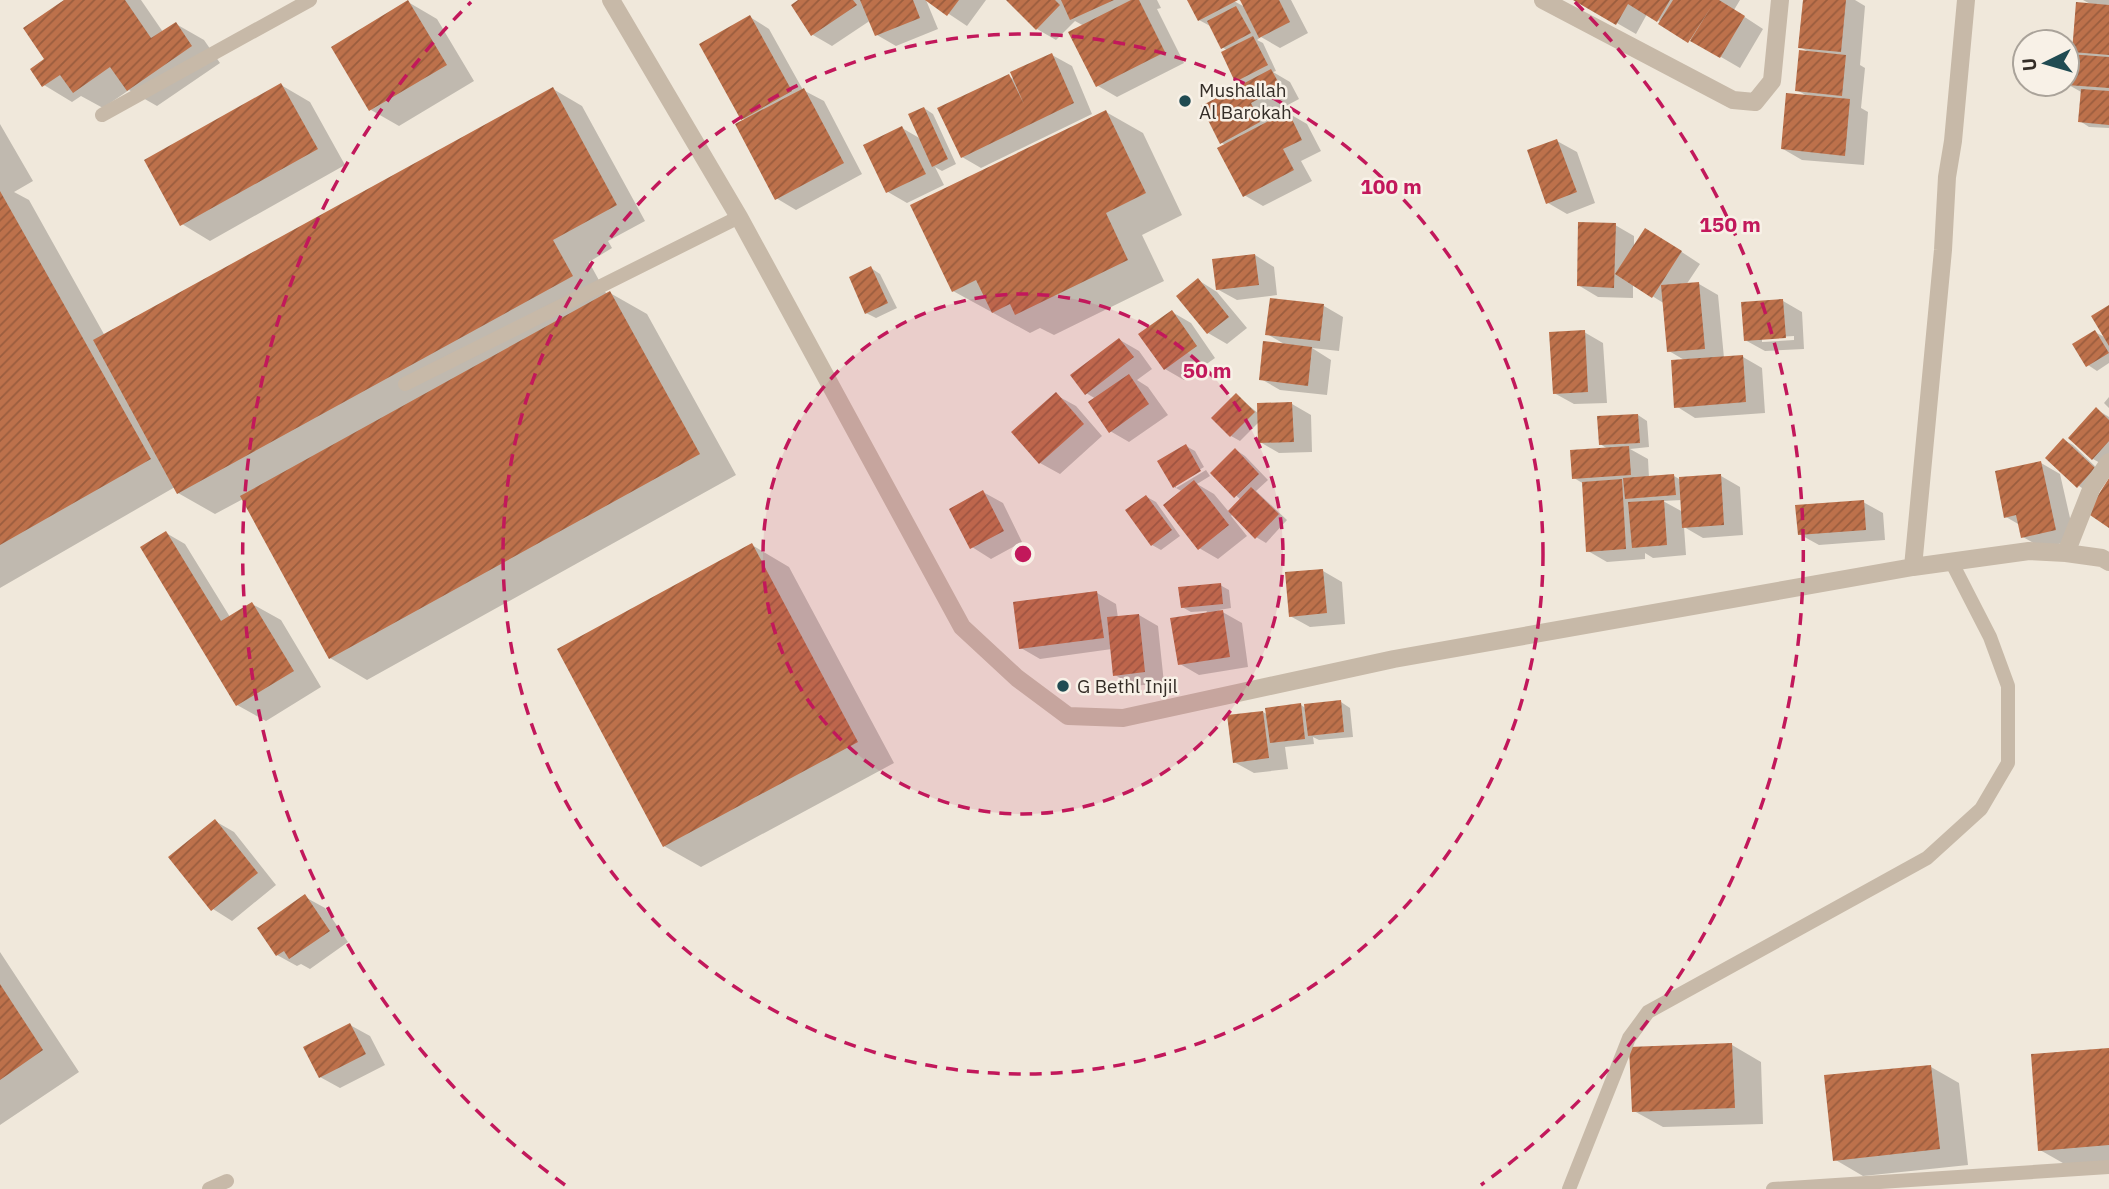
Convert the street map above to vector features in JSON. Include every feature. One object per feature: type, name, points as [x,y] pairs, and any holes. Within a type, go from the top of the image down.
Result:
[{"type":"street","points":[[611,0],[739,217],[962,627],[1017,678],[1068,716],[1123,718],[1394,659],[1913,567],[2029,551],[2066,553],[2102,558],[2109,562]]},
{"type":"street","points":[[1543,0],[1733,100],[1755,102],[1772,81],[1780,0]]},
{"type":"street","points":[[1913,567],[1943,250],[1947,177],[1953,141],[1966,0]]},
{"type":"street","points":[[2066,553],[2092,487],[2109,462]]},
{"type":"lane","points":[[102,115],[310,0]]},
{"type":"lane","points":[[405,384],[739,217]]},
{"type":"lane","points":[[1569,1189],[1629,1038],[1648,1012],[1927,858],[1982,809],[2008,763],[2008,686],[1990,637],[1952,563]]},
{"type":"lane","points":[[1773,1189],[2109,1167]]},
{"type":"lane","points":[[209,1189],[228,1181]]},
{"type":"building","points":[[64,0],[125,0],[151,38],[176,22],[192,46],[127,91],[110,67],[73,93],[60,75],[42,87],[30,69],[44,59],[23,28]]},
{"type":"building","points":[[408,0],[447,65],[369,111],[331,47]]},
{"type":"building","points":[[798,0],[853,0],[857,5],[811,36],[791,5]]},
{"type":"building","points":[[860,0],[913,0],[920,18],[875,36]]},
{"type":"building","points":[[925,0],[959,0],[947,16]]},
{"type":"building","points":[[1006,0],[1055,0],[1060,5],[1036,30]]},
{"type":"building","points":[[1061,0],[1114,0],[1070,20]]},
{"type":"building","points":[[1131,0],[1139,0],[1165,52],[1096,87],[1068,32]]},
{"type":"building","points":[[1187,0],[1238,0],[1198,21]]},
{"type":"building","points":[[1240,0],[1279,0],[1290,22],[1259,38]]},
{"type":"building","points":[[1573,0],[1670,0],[1657,22],[1628,4],[1616,25]]},
{"type":"building","points":[[1673,0],[1719,0],[1745,16],[1720,58],[1690,41],[1713,4],[1688,43],[1658,24]]},
{"type":"building","points":[[1803,0],[1846,0],[1841,52],[1798,48]]},
{"type":"building","points":[[2076,2],[2109,5],[2109,55],[2081,53],[2081,28],[2074,28]]},
{"type":"building","points":[[1236,6],[1251,33],[1221,49],[1207,21]]},
{"type":"building","points":[[750,15],[792,91],[741,120],[699,44]]},
{"type":"building","points":[[1253,36],[1268,65],[1235,82],[1221,52]]},
{"type":"building","points":[[1799,50],[1846,55],[1842,96],[1795,91]]},
{"type":"building","points":[[1052,53],[1074,103],[961,158],[937,108],[1009,74],[1024,104],[1010,72]]},
{"type":"building","points":[[2081,55],[2109,57],[2109,88],[2081,86]]},
{"type":"building","points":[[1271,69],[1281,87],[1251,103],[1260,122],[1220,144],[1201,106]]},
{"type":"building","points":[[281,83],[318,149],[180,226],[144,160]]},
{"type":"building","points":[[553,87],[617,205],[553,240],[573,276],[177,494],[93,340]]},
{"type":"building","points":[[804,88],[844,163],[775,200],[735,124]]},
{"type":"building","points":[[2081,89],[2109,91],[2109,125],[2078,122]]},
{"type":"building","points":[[1786,93],[1850,99],[1845,156],[1781,149]]},
{"type":"building","points":[[924,107],[948,159],[932,167],[908,114]]},
{"type":"building","points":[[1106,110],[1146,193],[1106,213],[1128,260],[1015,315],[1010,304],[992,313],[976,280],[952,292],[910,205]]},
{"type":"building","points":[[1288,111],[1302,140],[1283,149],[1294,170],[1243,197],[1217,148]]},
{"type":"building","points":[[902,126],[926,174],[886,193],[863,145]]},
{"type":"building","points":[[1557,139],[1577,192],[1546,204],[1527,150]]},
{"type":"building","points":[[0,191],[151,459],[0,545]]},
{"type":"building","points":[[1578,222],[1616,223],[1614,288],[1577,286]]},
{"type":"building","points":[[1645,228],[1682,251],[1652,298],[1615,274]]},
{"type":"building","points":[[1255,254],[1259,285],[1216,290],[1212,259]]},
{"type":"building","points":[[871,266],[888,303],[865,314],[849,277]]},
{"type":"building","points":[[1198,278],[1229,317],[1207,334],[1176,296]]},
{"type":"building","points":[[1699,282],[1705,349],[1667,352],[1661,285]]},
{"type":"building","points":[[610,291],[700,454],[329,659],[240,496]]},
{"type":"building","points":[[1270,298],[1324,304],[1320,341],[1265,335]]},
{"type":"building","points":[[1783,299],[1786,338],[1744,341],[1741,302]]},
{"type":"building","points":[[2109,305],[2109,346],[2091,316]]},
{"type":"building","points":[[1172,310],[1197,346],[1164,370],[1138,334]]},
{"type":"building","points":[[1585,330],[1588,392],[1553,394],[1549,332]]},
{"type":"building","points":[[2095,330],[2109,353],[2086,367],[2072,344]]},
{"type":"building","points":[[1119,338],[1134,357],[1085,395],[1070,375]]},
{"type":"building","points":[[1263,341],[1312,347],[1308,386],[1259,380]]},
{"type":"building","points":[[1743,355],[1746,402],[1674,408],[1671,360]]},
{"type":"building","points":[[1129,374],[1149,404],[1109,433],[1088,402]]},
{"type":"building","points":[[1056,392],[1084,424],[1039,464],[1011,432]]},
{"type":"building","points":[[1236,393],[1255,412],[1230,437],[1211,418]]},
{"type":"building","points":[[1292,402],[1294,442],[1258,443],[1257,403]]},
{"type":"building","points":[[2096,407],[2109,420],[2109,441],[2092,460],[2068,438]]},
{"type":"building","points":[[1638,414],[1640,443],[1599,445],[1597,416]]},
{"type":"building","points":[[2063,438],[2095,468],[2077,488],[2045,458]]},
{"type":"building","points":[[1186,444],[1201,471],[1173,488],[1157,461]]},
{"type":"building","points":[[1629,446],[1631,475],[1572,479],[1570,450]]},
{"type":"building","points":[[1235,448],[1259,474],[1234,498],[1210,473]]},
{"type":"building","points":[[2041,461],[2056,530],[2021,538],[2016,515],[2004,518],[1995,471]]},
{"type":"building","points":[[1674,474],[1676,495],[1625,499],[1623,478]]},
{"type":"building","points":[[1721,474],[1724,525],[1682,528],[1679,477]]},
{"type":"building","points":[[2109,478],[2109,528],[2087,513]]},
{"type":"building","points":[[1622,479],[1626,549],[1586,552],[1582,482]]},
{"type":"building","points":[[1194,480],[1229,525],[1198,550],[1163,505]]},
{"type":"building","points":[[1251,487],[1279,514],[1255,539],[1228,511]]},
{"type":"building","points":[[983,490],[1004,531],[970,549],[949,509]]},
{"type":"building","points":[[1146,495],[1172,530],[1151,546],[1125,510]]},
{"type":"building","points":[[1664,500],[1667,545],[1632,548],[1628,502]]},
{"type":"building","points":[[1864,500],[1866,530],[1798,535],[1795,505]]},
{"type":"building","points":[[166,531],[221,621],[252,602],[294,671],[236,706],[140,547]]},
{"type":"building","points":[[752,543],[858,742],[663,847],[557,649]]},
{"type":"building","points":[[1323,569],[1327,613],[1289,617],[1285,572]]},
{"type":"building","points":[[1221,583],[1223,604],[1181,608],[1178,587]]},
{"type":"building","points":[[1097,591],[1104,638],[1019,649],[1013,602]]},
{"type":"building","points":[[1223,610],[1230,657],[1178,665],[1170,618]]},
{"type":"building","points":[[1139,614],[1145,672],[1113,676],[1107,617]]},
{"type":"building","points":[[1341,700],[1344,732],[1308,736],[1304,704]]},
{"type":"building","points":[[1301,703],[1305,739],[1270,743],[1265,708]]},
{"type":"building","points":[[1263,711],[1269,758],[1233,763],[1227,715]]},
{"type":"building","points":[[215,819],[258,873],[211,911],[168,857]]},
{"type":"building","points":[[305,894],[330,931],[289,959],[284,951],[276,956],[257,928]]},
{"type":"building","points":[[0,984],[43,1050],[0,1080]]},
{"type":"building","points":[[350,1023],[366,1054],[319,1078],[303,1047]]},
{"type":"building","points":[[1732,1043],[1735,1108],[1632,1112],[1629,1047]]},
{"type":"building","points":[[2109,1048],[2109,1145],[2038,1151],[2031,1054]]},
{"type":"building","points":[[1931,1065],[1940,1149],[1833,1161],[1824,1075]]},
{"type":"place","name":"Mushallah Al Barokah","points":[[1185,101]]},
{"type":"place","name":"G Bethl Injil","points":[[1063,686]]}]
